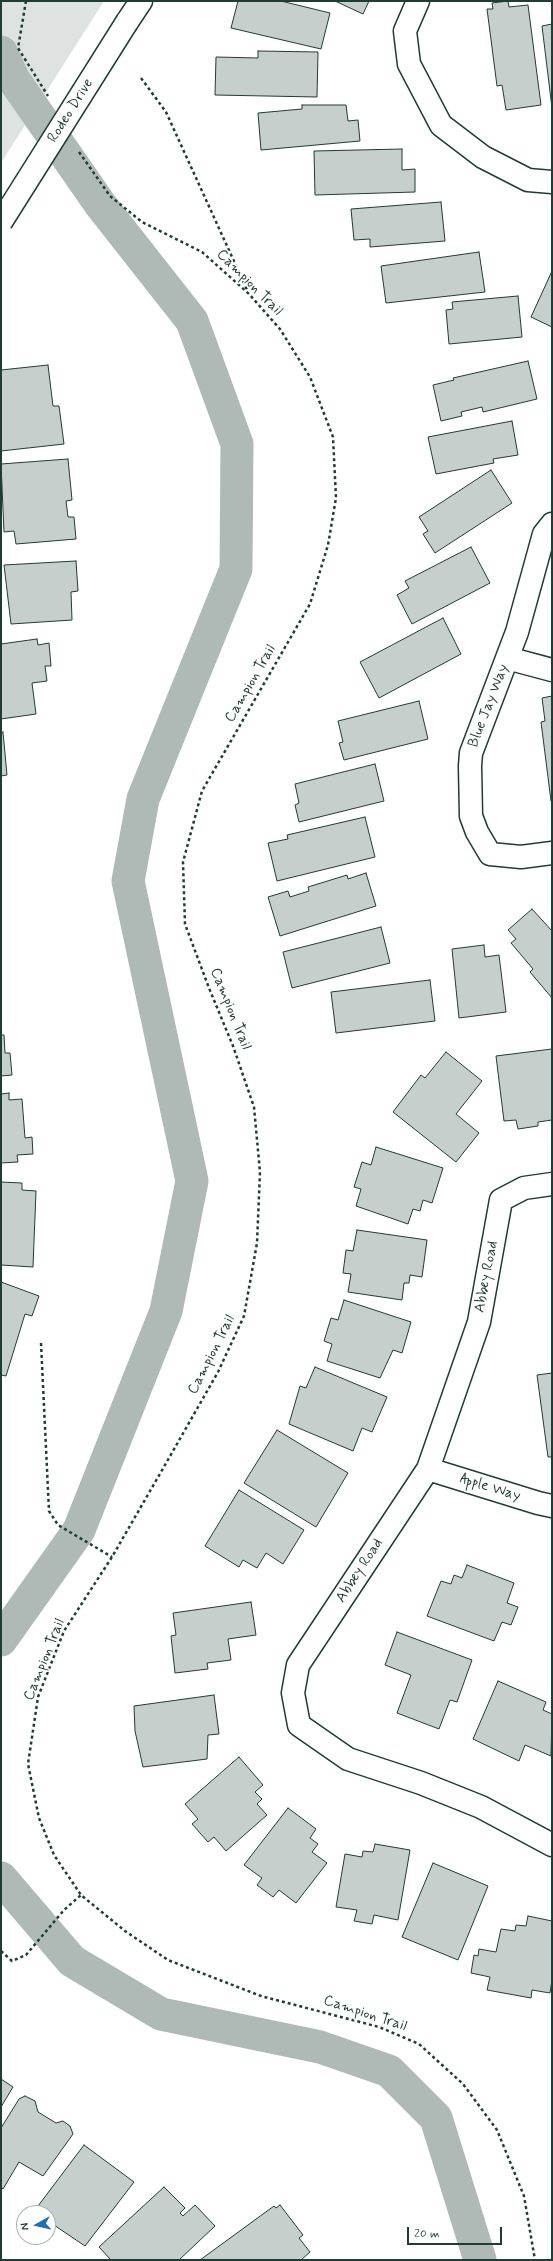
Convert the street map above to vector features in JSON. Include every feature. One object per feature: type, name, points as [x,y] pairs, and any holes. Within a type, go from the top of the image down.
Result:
[{"type":"street","name":"Rodeo Drive","points":[[1,222],[141,1]]},
{"type":"street","points":[[418,1],[405,31],[409,64],[441,125],[483,157],[528,180],[552,182]]},
{"type":"street","name":"Blue Jay Way","points":[[552,524],[544,534],[517,632],[470,753],[471,816],[477,832],[490,854],[521,857],[552,853]]},
{"type":"street","points":[[507,658],[552,670]]},
{"type":"street","name":"Abbey Road","points":[[552,1184],[524,1188],[501,1200],[479,1322],[428,1469],[298,1666],[294,1692],[299,1725],[348,1759],[421,1783],[481,1808],[552,1846]]},
{"type":"street","name":"Apple Way","points":[[428,1469],[552,1506]]},
{"type":"path","points":[[18,48],[26,1]]},
{"type":"path","points":[[141,78],[166,112],[249,294]]},
{"type":"path","name":"Campion Trail","points":[[110,196],[142,222],[202,252],[249,294],[280,329],[310,378],[334,437],[336,498],[328,546],[310,604],[202,792],[183,862],[185,924],[233,1046],[254,1107],[260,1172],[257,1243],[244,1316],[218,1372],[112,1557],[64,1631],[38,1697],[28,1764],[39,1818],[54,1855],[81,1895],[125,1931],[168,1960],[261,1996],[379,2027],[419,2044],[463,2084],[497,2130],[524,2196],[535,2260]]},
{"type":"path","points":[[41,1343],[49,1511],[58,1525],[96,1546],[112,1557]]},
{"type":"path","points":[[1,1951],[12,1961],[26,1955],[64,1910],[81,1895]]},
{"type":"shaded area","points":[[1,1],[104,1],[1,163]]},
{"type":"building","points":[[238,1],[281,1],[330,13],[321,49],[231,28]]},
{"type":"building","points":[[335,1],[369,1],[363,14]]},
{"type":"building","points":[[508,1],[509,7],[528,5],[541,105],[506,110],[502,85],[497,86],[487,9],[493,9],[492,3]]},
{"type":"building","points":[[552,24],[552,108],[542,26]]},
{"type":"building","points":[[258,51],[318,52],[317,97],[215,95],[216,57],[258,58]]},
{"type":"building","points":[[302,105],[346,105],[348,121],[358,120],[360,141],[261,150],[258,113],[302,109]]},
{"type":"building","points":[[402,149],[402,170],[415,169],[415,192],[315,195],[314,151]]},
{"type":"building","points":[[441,202],[445,241],[370,247],[370,239],[354,240],[351,209]]},
{"type":"building","points":[[479,252],[485,292],[386,303],[381,266]]},
{"type":"building","points":[[552,271],[552,327],[531,317]]},
{"type":"building","points":[[518,296],[522,337],[449,344],[446,310],[453,309],[452,302]]},
{"type":"building","points":[[528,361],[537,399],[483,412],[482,407],[461,412],[462,416],[441,421],[433,385],[454,380],[453,378]]},
{"type":"building","points":[[48,365],[53,406],[59,406],[64,444],[1,451],[1,370]]},
{"type":"building","points":[[512,421],[518,455],[493,459],[494,463],[436,474],[428,437]]},
{"type":"building","points":[[68,459],[72,500],[66,501],[68,517],[74,517],[76,539],[16,544],[14,531],[4,532],[1,464]]},
{"type":"building","points":[[491,470],[512,503],[435,553],[423,534],[428,531],[419,517]]},
{"type":"building","points":[[471,547],[490,583],[412,624],[397,595],[409,588],[405,581]]},
{"type":"building","points":[[76,561],[78,591],[71,592],[72,620],[11,624],[4,565]]},
{"type":"building","points":[[443,618],[461,654],[379,698],[360,662]]},
{"type":"building","points":[[37,639],[38,645],[49,643],[51,666],[45,666],[47,681],[32,683],[36,714],[1,719],[1,644]]},
{"type":"building","points":[[552,696],[551,801],[541,722],[545,721],[542,698]]},
{"type":"building","points":[[419,701],[428,739],[344,760],[339,743],[343,742],[338,721]]},
{"type":"building","points":[[3,732],[7,775],[1,776],[1,733]]},
{"type":"building","points":[[375,764],[384,801],[299,822],[295,805],[299,803],[295,784]]},
{"type":"building","points":[[365,817],[375,857],[277,881],[268,843],[288,839],[287,835]]},
{"type":"building","points":[[366,873],[376,906],[280,936],[268,897],[288,891],[290,897],[309,891],[308,887],[347,875],[348,879]]},
{"type":"building","points":[[532,909],[552,931],[552,998],[530,972],[533,969],[511,943],[516,939],[508,930]]},
{"type":"building","points":[[381,927],[390,963],[292,988],[283,952]]},
{"type":"building","points":[[484,945],[485,957],[499,955],[506,1012],[459,1018],[452,949]]},
{"type":"building","points":[[430,980],[435,1021],[336,1033],[331,992]]},
{"type":"building","points":[[1,1035],[4,1035],[5,1053],[10,1053],[12,1075],[1,1076]]},
{"type":"building","points":[[552,1049],[552,1120],[538,1122],[538,1126],[518,1129],[516,1120],[504,1121],[496,1056]]},
{"type":"building","points":[[446,1052],[482,1081],[456,1114],[479,1133],[456,1162],[393,1112],[421,1075],[425,1078]]},
{"type":"building","points":[[9,1093],[9,1100],[22,1099],[25,1138],[32,1137],[33,1154],[17,1155],[18,1162],[1,1163],[1,1094]]},
{"type":"building","points":[[376,1147],[443,1168],[432,1203],[423,1200],[420,1211],[413,1209],[408,1224],[356,1206],[361,1189],[354,1187],[362,1162],[371,1165]]},
{"type":"building","points":[[1,1182],[22,1183],[22,1190],[36,1191],[33,1267],[1,1265]]},
{"type":"building","points":[[357,1230],[427,1240],[422,1277],[410,1275],[409,1283],[404,1283],[402,1300],[348,1292],[351,1274],[343,1273],[346,1250],[353,1251]]},
{"type":"building","points":[[1,1282],[39,1296],[32,1316],[25,1314],[6,1376],[1,1375]]},
{"type":"building","points":[[344,1300],[411,1322],[402,1353],[393,1350],[380,1378],[327,1361],[332,1344],[324,1341],[331,1318],[338,1320]]},
{"type":"building","points":[[315,1367],[387,1397],[372,1432],[362,1428],[353,1451],[289,1424],[300,1386],[306,1388]]},
{"type":"building","points":[[552,1373],[552,1457],[548,1457],[537,1375]]},
{"type":"building","points":[[277,1430],[348,1473],[316,1527],[244,1483]]},
{"type":"building","points":[[239,1490],[304,1530],[283,1564],[266,1553],[257,1568],[243,1560],[239,1567],[205,1546]]},
{"type":"building","points":[[467,1565],[514,1583],[507,1603],[518,1607],[511,1625],[502,1622],[494,1641],[427,1616],[441,1581],[451,1584],[454,1575],[462,1578]]},
{"type":"building","points":[[251,1602],[256,1635],[228,1639],[231,1660],[207,1663],[208,1669],[175,1673],[171,1636],[176,1635],[173,1613]]},
{"type":"building","points":[[397,1632],[472,1660],[457,1702],[450,1700],[439,1729],[397,1713],[411,1675],[385,1665]]},
{"type":"building","points":[[498,1681],[546,1702],[543,1710],[552,1714],[551,1756],[525,1745],[519,1761],[473,1739]]},
{"type":"building","points":[[214,1695],[219,1734],[208,1735],[207,1759],[143,1767],[135,1731],[134,1706]]},
{"type":"building","points":[[239,1757],[263,1785],[255,1792],[262,1799],[257,1804],[267,1815],[226,1851],[214,1837],[208,1842],[192,1824],[198,1819],[185,1804]]},
{"type":"building","points":[[288,1808],[316,1829],[310,1838],[318,1844],[312,1852],[327,1863],[296,1903],[279,1890],[273,1897],[257,1885],[262,1878],[244,1865]]},
{"type":"building","points":[[375,1844],[410,1850],[398,1920],[374,1915],[372,1924],[354,1921],[357,1910],[336,1907],[345,1854],[362,1857],[363,1851],[373,1852]]},
{"type":"building","points":[[433,1863],[488,1886],[458,1960],[402,1937]]},
{"type":"building","points":[[528,1916],[552,1921],[552,1980],[550,1993],[532,1990],[531,1998],[487,1990],[490,1977],[471,1973],[474,1955],[478,1956],[479,1949],[496,1952],[501,1929],[515,1931],[516,1925],[526,1926]]},
{"type":"building","points":[[1,2079],[13,2087],[1,2107]]},
{"type":"building","points":[[25,2096],[35,2101],[38,2112],[56,2123],[63,2121],[70,2126],[73,2134],[43,2176],[19,2162],[3,2189],[1,2187],[1,2128],[19,2099]]},
{"type":"building","points":[[84,2145],[134,2182],[85,2246],[56,2226],[56,2205],[39,2205]]},
{"type":"building","points":[[164,2187],[185,2208],[180,2213],[183,2216],[195,2205],[215,2226],[179,2260],[111,2260],[99,2247]]},
{"type":"building","points":[[280,2205],[303,2235],[299,2238],[310,2252],[301,2260],[200,2260],[274,2206],[276,2208]]},
{"type":"waterway","points":[[1,52],[14,80],[100,204],[192,321],[237,444],[236,569],[143,799],[128,881],[192,1181],[166,1311],[79,1530],[1,1640]]},
{"type":"waterway","points":[[1,1878],[72,1961],[161,2014],[320,2047],[389,2071],[436,2118],[480,2260]]}]
